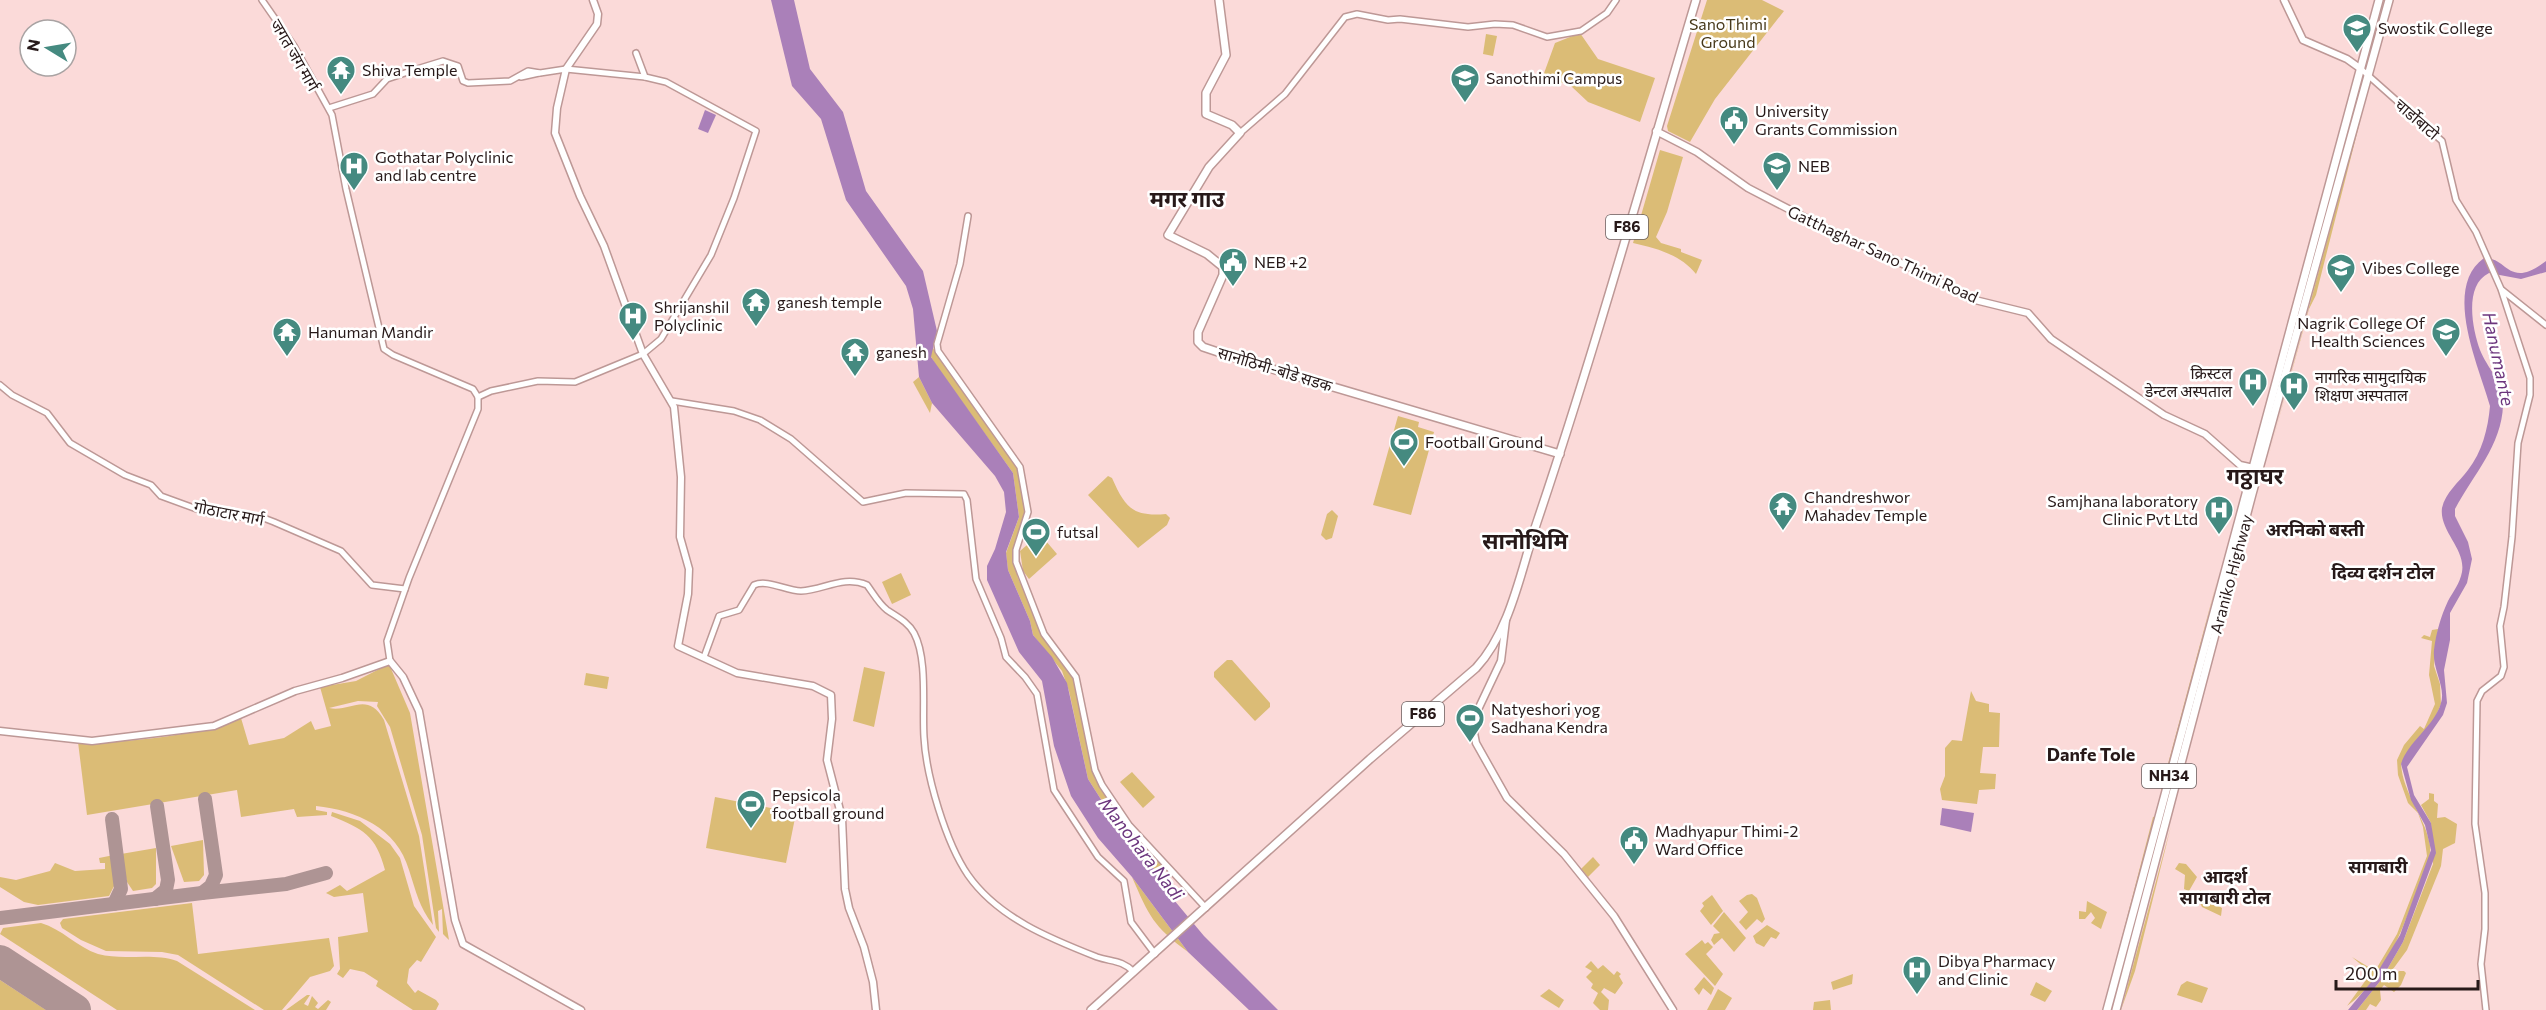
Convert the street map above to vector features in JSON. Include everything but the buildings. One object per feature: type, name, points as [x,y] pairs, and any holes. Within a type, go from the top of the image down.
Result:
[{"type":"main road","points":[[593,0],[598,14],[597,24],[567,69],[557,108],[555,133],[558,147],[604,246],[643,354],[660,386],[672,401],[681,477],[680,537],[689,569],[688,594],[678,646],[737,673],[813,686],[827,690],[831,695],[832,719],[827,760],[842,818],[845,889],[873,982],[876,1010]]},
{"type":"main road","points":[[1220,0],[1226,55],[1206,93],[1204,105],[1206,114],[1232,125],[1240,133]]},
{"type":"main road","name":"F86","points":[[1091,1010],[1166,945],[1370,759],[1476,668],[1493,644],[1506,616],[1560,454],[1696,0]]},
{"type":"main road","points":[[2284,0],[2303,40],[2347,59],[2361,69]]},
{"type":"main road","name":"Araniko Highway","points":[[2116,1010],[2255,469],[2379,0]]},
{"type":"main road","name":"Araniko Highway","points":[[2107,1010],[2255,469],[2369,77],[2389,0]]},
{"type":"main road","name":"Gatthaghar Sano Thimi Road","points":[[1656,131],[1697,152],[1748,188],[1831,231],[1931,277],[1971,299],[2028,313],[2051,339],[2074,355],[2164,415],[2205,434],[2238,463],[2255,469]]},
{"type":"main road","name":"सानोठिमी-बोडे सडक","points":[[1240,133],[1209,167],[1168,236],[1207,255],[1223,267],[1223,275],[1198,332],[1197,339],[1200,345],[1396,407],[1560,454]]},
{"type":"main road","points":[[1506,616],[1501,661],[1474,718],[1476,743],[1507,798],[1564,854],[1614,916],[1673,1010]]},
{"type":"main road","points":[[0,731],[92,741],[214,726],[295,691],[342,678],[390,660],[403,677],[418,706],[460,939],[473,952],[581,1010]]},
{"type":"street","name":"जगत जंग मार्ग","points":[[262,0],[294,46],[318,94],[329,108]]},
{"type":"street","points":[[1240,133],[1285,94],[1346,17],[1357,15],[1468,27],[1513,25],[1547,37],[1581,31],[1607,13],[1616,0]]},
{"type":"street","points":[[636,53],[645,76]]},
{"type":"street","points":[[390,660],[387,641],[405,589],[478,408],[478,397],[473,389],[384,349],[329,108],[377,92],[387,79],[443,61],[458,66],[463,81],[468,83],[510,81],[521,77],[528,70],[540,72],[567,69],[645,76],[666,82],[756,131],[734,198],[711,255],[669,327],[643,354],[575,382],[538,381],[501,388],[478,397]]},
{"type":"street","name":"चार्डोबाटो","points":[[2361,69],[2442,141],[2456,200],[2484,247],[2501,289],[2527,362],[2531,388],[2519,437],[2512,537],[2504,588],[2505,607],[2500,626],[2505,667],[2501,676],[2482,691],[2477,701],[2475,824],[2485,893],[2485,929],[2481,964],[2482,994],[2486,1010]]},
{"type":"street","points":[[968,216],[960,264],[937,344],[938,351],[1020,467],[1028,512],[1016,550],[1016,562],[1044,634],[1076,677],[1095,770],[1102,785],[1129,825],[1206,908]]},
{"type":"street","points":[[2501,289],[2546,325]]},
{"type":"street","name":"गोठाटार मार्ग","points":[[0,384],[12,395],[47,413],[70,442],[124,475],[151,485],[161,496],[205,512],[255,517],[274,522],[340,551],[372,585],[405,589]]},
{"type":"street","points":[[672,401],[734,411],[760,420],[790,439],[863,502],[906,493],[964,494],[967,500],[976,579],[1001,638],[1006,657],[1037,694],[1054,790],[1098,857],[1124,881],[1131,922],[1155,954]]},
{"type":"street","points":[[704,657],[718,616],[739,610],[754,585],[765,583],[801,591],[814,589],[831,582],[854,582],[867,585],[885,609],[908,624],[915,634],[921,670],[924,739],[928,768],[947,835],[969,875],[993,902],[1018,921],[1100,958],[1119,961],[1134,972]]},
{"type":"green space","name":"SanoThimi Ground","points":[[1707,0],[1762,0],[1784,11],[1715,99],[1690,142],[1668,131],[1667,126]]},
{"type":"green space","points":[[1580,33],[1598,59],[1655,78],[1640,122],[1588,102],[1571,86],[1543,76],[1555,43]]},
{"type":"green space","points":[[1486,34],[1497,36],[1493,56],[1483,54]]},
{"type":"green space","points":[[2367,94],[2316,295],[2309,309],[2267,462]]},
{"type":"green space","points":[[1660,150],[1683,157],[1667,212],[1656,237],[1661,243],[1681,249],[1681,252],[1702,260],[1696,274],[1676,257],[1633,243]]},
{"type":"green space","points":[[932,347],[1018,468],[1026,513],[1012,554],[1018,578],[1036,617],[1040,634],[1073,679],[1095,779],[1131,833],[1165,868],[1163,879],[1123,834],[1088,779],[1069,691],[1062,671],[1033,635],[1030,621],[1008,570],[1006,553],[1019,517],[1013,473],[937,367],[930,355]]},
{"type":"green space","points":[[919,377],[932,403],[930,413],[913,382]]},
{"type":"green space","name":"Football Ground","points":[[1398,416],[1419,422],[1418,427],[1434,432],[1411,515],[1373,505]]},
{"type":"green space","points":[[1108,476],[1112,478],[1121,496],[1131,508],[1145,514],[1166,514],[1170,518],[1167,525],[1138,548],[1088,495]]},
{"type":"green space","points":[[2253,482],[2114,1010],[2112,1010]]},
{"type":"green space","points":[[1332,510],[1338,516],[1332,538],[1326,540],[1321,535],[1327,514]]},
{"type":"green space","points":[[1040,534],[1057,554],[1029,579],[1023,571],[1020,551]]},
{"type":"green space","points":[[901,573],[911,595],[892,604],[882,582]]},
{"type":"green space","points":[[2218,577],[2163,791],[2161,790]]},
{"type":"green space","points":[[2438,629],[2434,666],[2440,684],[2441,704],[2435,718],[2401,764],[2406,785],[2424,824],[2427,834],[2430,845],[2428,860],[2392,951],[2383,967],[2361,995],[2347,1006],[2371,973],[2352,957],[2375,971],[2397,934],[2427,856],[2423,827],[2418,813],[2408,803],[2398,775],[2397,760],[2404,745],[2420,726],[2424,729],[2435,704],[2429,675],[2432,641],[2421,638],[2424,635],[2430,637],[2432,630]]},
{"type":"green space","points":[[1227,660],[1232,660],[1270,703],[1270,707],[1255,721],[1214,677],[1214,672]]},
{"type":"green space","points":[[389,664],[410,713],[449,940],[443,934],[442,909],[438,911],[439,932],[436,928],[422,835],[390,727],[377,706],[378,702],[358,701],[329,708],[337,709],[365,704],[378,711],[384,720],[419,836],[433,925],[421,905],[403,855],[395,843],[373,824],[346,812],[316,806],[316,810],[327,812],[327,815],[297,817],[294,809],[241,817],[237,790],[87,815],[78,742],[116,741],[184,734],[241,718],[249,745],[284,738],[311,721],[315,730],[331,726],[320,687],[356,681]]},
{"type":"green space","points":[[864,667],[885,672],[874,727],[853,721]]},
{"type":"green space","points":[[586,673],[609,677],[607,689],[584,685]]},
{"type":"green space","points":[[1971,691],[1976,701],[1989,704],[1989,712],[2000,713],[1999,747],[1983,747],[1980,773],[1996,774],[1995,789],[1979,790],[1977,804],[1942,800],[1940,789],[1945,776],[1945,748],[1952,740],[1962,741]]},
{"type":"green space","points":[[1132,772],[1155,797],[1143,808],[1120,782]]},
{"type":"green space","points":[[2429,793],[2434,794],[2434,801],[2438,804],[2437,818],[2445,817],[2457,824],[2455,843],[2443,849],[2441,866],[2407,950],[2385,980],[2389,983],[2399,971],[2404,971],[2406,973],[2401,985],[2394,992],[2384,985],[2380,990],[2381,1000],[2376,1007],[2370,1004],[2366,1010],[2357,1010],[2381,980],[2403,942],[2433,864],[2431,823],[2421,805],[2429,799]]},
{"type":"green space","name":"Pepsicola football ground","points":[[715,797],[796,813],[786,863],[706,848]]},
{"type":"green space","points":[[332,812],[360,821],[390,844],[400,858],[414,906],[436,937],[421,962],[417,960],[409,969],[407,983],[415,993],[418,990],[436,1000],[439,1004],[436,1010],[413,1010],[376,986],[378,981],[364,972],[350,969],[343,978],[337,974],[340,969],[338,937],[368,932],[363,893],[334,897],[326,893],[340,885],[347,891],[385,870],[377,849],[367,835],[352,825],[331,816]]},
{"type":"green space","points":[[2156,816],[2105,1010],[2103,1010],[2153,817]]},
{"type":"green space","points":[[2171,826],[2135,971],[2121,1010]]},
{"type":"green space","points":[[203,840],[204,875],[199,881],[184,882],[171,846]]},
{"type":"green space","points":[[156,848],[156,884],[152,888],[133,891],[127,882],[121,854]]},
{"type":"green space","points":[[114,855],[115,884],[109,896],[38,905],[24,902],[0,887],[0,877],[16,880],[50,871],[55,863],[75,871],[105,869],[105,863],[100,863],[99,858]]},
{"type":"green space","points":[[1593,857],[1600,865],[1588,877],[1581,869]]},
{"type":"green space","points":[[2179,863],[2186,864],[2197,877],[2189,891],[2197,894],[2200,890],[2214,900],[2213,903],[2222,908],[2221,916],[2202,907],[2200,903],[2202,897],[2184,889],[2185,875],[2175,869]]},
{"type":"green space","points":[[1132,877],[1188,952],[1167,935],[1153,919]]},
{"type":"green space","points":[[1752,894],[1757,898],[1765,919],[1762,923],[1757,919],[1746,930],[1739,922],[1748,912],[1739,901]]},
{"type":"green space","points":[[1712,895],[1723,911],[1711,925],[1700,911],[1704,906],[1702,903]]},
{"type":"green space","points":[[2087,901],[2107,912],[2101,929],[2091,923],[2095,918],[2091,912],[2085,919],[2079,919],[2079,911],[2086,912]]},
{"type":"green space","points":[[192,903],[198,954],[329,938],[334,966],[330,971],[310,977],[282,1010],[264,1010],[178,955],[162,952],[106,951],[81,940],[62,928],[60,923],[63,919]]},
{"type":"green space","points":[[1724,912],[1746,938],[1734,952],[1722,938],[1714,945],[1711,940],[1714,934],[1720,933],[1713,926]]},
{"type":"green space","points":[[41,923],[56,929],[98,954],[118,957],[158,957],[177,961],[255,1010],[117,1010],[0,934],[3,928]]},
{"type":"green space","points":[[1767,925],[1780,933],[1776,939],[1771,937],[1764,947],[1756,943],[1753,936]]},
{"type":"green space","points":[[1702,940],[1713,947],[1706,954],[1723,974],[1715,986],[1685,954]]},
{"type":"green space","points":[[1591,961],[1598,969],[1603,965],[1614,975],[1617,971],[1621,974],[1619,976],[1623,983],[1615,994],[1604,988],[1601,992],[1609,1000],[1608,1010],[1600,1010],[1593,1003],[1598,993],[1591,988],[1593,984],[1586,977],[1592,971],[1585,967]]},
{"type":"green space","points":[[1853,974],[1852,984],[1833,990],[1831,982]]},
{"type":"green space","points":[[1704,977],[1714,988],[1711,995],[1703,988],[1699,995],[1694,989]]},
{"type":"green space","points":[[0,980],[46,1010],[0,1010]]},
{"type":"green space","points":[[2187,981],[2208,988],[2202,1003],[2177,995],[2181,985]]},
{"type":"green space","points":[[2036,982],[2052,991],[2045,1002],[2030,995]]},
{"type":"green space","points":[[1549,989],[1564,1000],[1559,1008],[1540,996]]},
{"type":"green space","points":[[1718,989],[1732,998],[1725,1010],[1707,1010]]},
{"type":"green space","points":[[310,995],[304,1004],[308,1006],[312,996],[318,1003],[315,1007],[318,1009],[328,1000],[331,1002],[326,1010],[286,1010]]},
{"type":"green space","points":[[1830,1000],[1831,1010],[1813,1010],[1814,1002]]},
{"type":"shaded area","points":[[771,0],[794,0],[810,69],[843,112],[866,191],[923,271],[937,331],[931,357],[1013,473],[1019,517],[1006,552],[1008,570],[1030,621],[1033,635],[1052,657],[1067,683],[1088,779],[1123,834],[1163,879],[1174,900],[1204,936],[1278,1010],[1249,1010],[1188,952],[1132,877],[1098,838],[1071,796],[1054,746],[1042,681],[1019,652],[987,580],[987,566],[995,549],[1006,512],[1004,492],[995,476],[932,403],[919,377],[913,309],[906,286],[846,200],[821,119],[792,86]]},
{"type":"shaded area","points":[[705,110],[716,115],[708,133],[698,129]]},
{"type":"shaded area","points":[[2484,258],[2492,259],[2516,273],[2524,273],[2546,261],[2546,272],[2521,279],[2489,273],[2481,279],[2473,297],[2473,319],[2477,341],[2483,357],[2498,382],[2503,405],[2498,433],[2492,447],[2455,509],[2455,516],[2468,542],[2472,559],[2467,583],[2450,613],[2450,640],[2444,670],[2447,703],[2443,715],[2407,767],[2414,795],[2431,823],[2436,853],[2403,942],[2381,980],[2357,1010],[2348,1010],[2372,981],[2400,935],[2431,850],[2425,825],[2411,800],[2401,764],[2409,748],[2438,712],[2441,703],[2442,691],[2434,657],[2437,631],[2462,572],[2457,548],[2444,524],[2442,508],[2449,493],[2477,456],[2488,423],[2490,406],[2472,350],[2465,307],[2466,288],[2472,271]]},
{"type":"shaded area","points":[[1942,808],[1974,813],[1971,832],[1940,825]]},
{"type":"taxiway","points":[[0,918],[202,893],[211,886],[216,875],[205,799]]},
{"type":"taxiway","points":[[155,899],[166,890],[168,880],[157,806]]},
{"type":"taxiway","points":[[112,819],[121,889],[114,904]]},
{"type":"taxiway","points":[[202,893],[286,884],[326,873]]},
{"type":"runway","points":[[0,961],[75,1010]]},
{"type":"place","name":"Swostik College","points":[[2357,54]]},
{"type":"place","name":"Shiva Temple","points":[[341,96]]},
{"type":"place","name":"Sanothimi Campus","points":[[1465,104]]},
{"type":"place","name":"University Grants Commission","points":[[1734,146]]},
{"type":"place","name":"Gothatar Polyclinic and lab centre","points":[[354,192]]},
{"type":"place","name":"NEB","points":[[1777,192]]},
{"type":"place","name":"NEB +2","points":[[1233,288]]},
{"type":"place","name":"Vibes College","points":[[2341,294]]},
{"type":"place","name":"ganesh temple","points":[[756,328]]},
{"type":"place","name":"Shrijanshil Polyclinic","points":[[633,342]]},
{"type":"place","name":"Hanuman Mandir","points":[[287,358]]},
{"type":"place","name":"Nagrik College Of Health Sciences","points":[[2446,358]]},
{"type":"place","name":"ganesh","points":[[855,378]]},
{"type":"place","name":"क्रिस्टल डेन्टल अस्पताल","points":[[2253,408]]},
{"type":"place","name":"नागरिक सामुदायिक शिक्षण अस्पताल","points":[[2294,412]]},
{"type":"place","name":"Football Ground","points":[[1404,468]]},
{"type":"place","name":"Chandreshwor Mahadev Temple","points":[[1783,532]]},
{"type":"place","name":"Samjhana laboratory Clinic Pvt Ltd","points":[[2219,536]]},
{"type":"place","name":"futsal","points":[[1036,558]]},
{"type":"place","name":"Natyeshori yog Sadhana Kendra","points":[[1470,744]]},
{"type":"place","name":"Pepsicola football ground","points":[[751,830]]},
{"type":"place","name":"Madhyapur Thimi-2 Ward Office","points":[[1634,866]]},
{"type":"place","name":"Dibya Pharmacy and Clinic","points":[[1917,996]]},
{"type":"district","name":"मगर गाउ","points":[[1187,199]]},
{"type":"district","name":"गठ्ठाघर","points":[[2255,476]]},
{"type":"district","name":"अरनिको बस्ती","points":[[2315,530]]},
{"type":"district","name":"सानोथिमि","points":[[1525,541]]},
{"type":"district","name":"दिव्य दर्शन टोल","points":[[2383,573]]},
{"type":"district","name":"Danfe Tole","points":[[2091,755]]},
{"type":"district","name":"सागबारी","points":[[2378,867]]},
{"type":"district","name":"आदर्श सागबारी टोल","points":[[2225,887]]},
{"type":"water label","name":"Hanumante","points":[[2498,359]]},
{"type":"water label","name":"Manohara Nadi","points":[[1141,849]]}]
